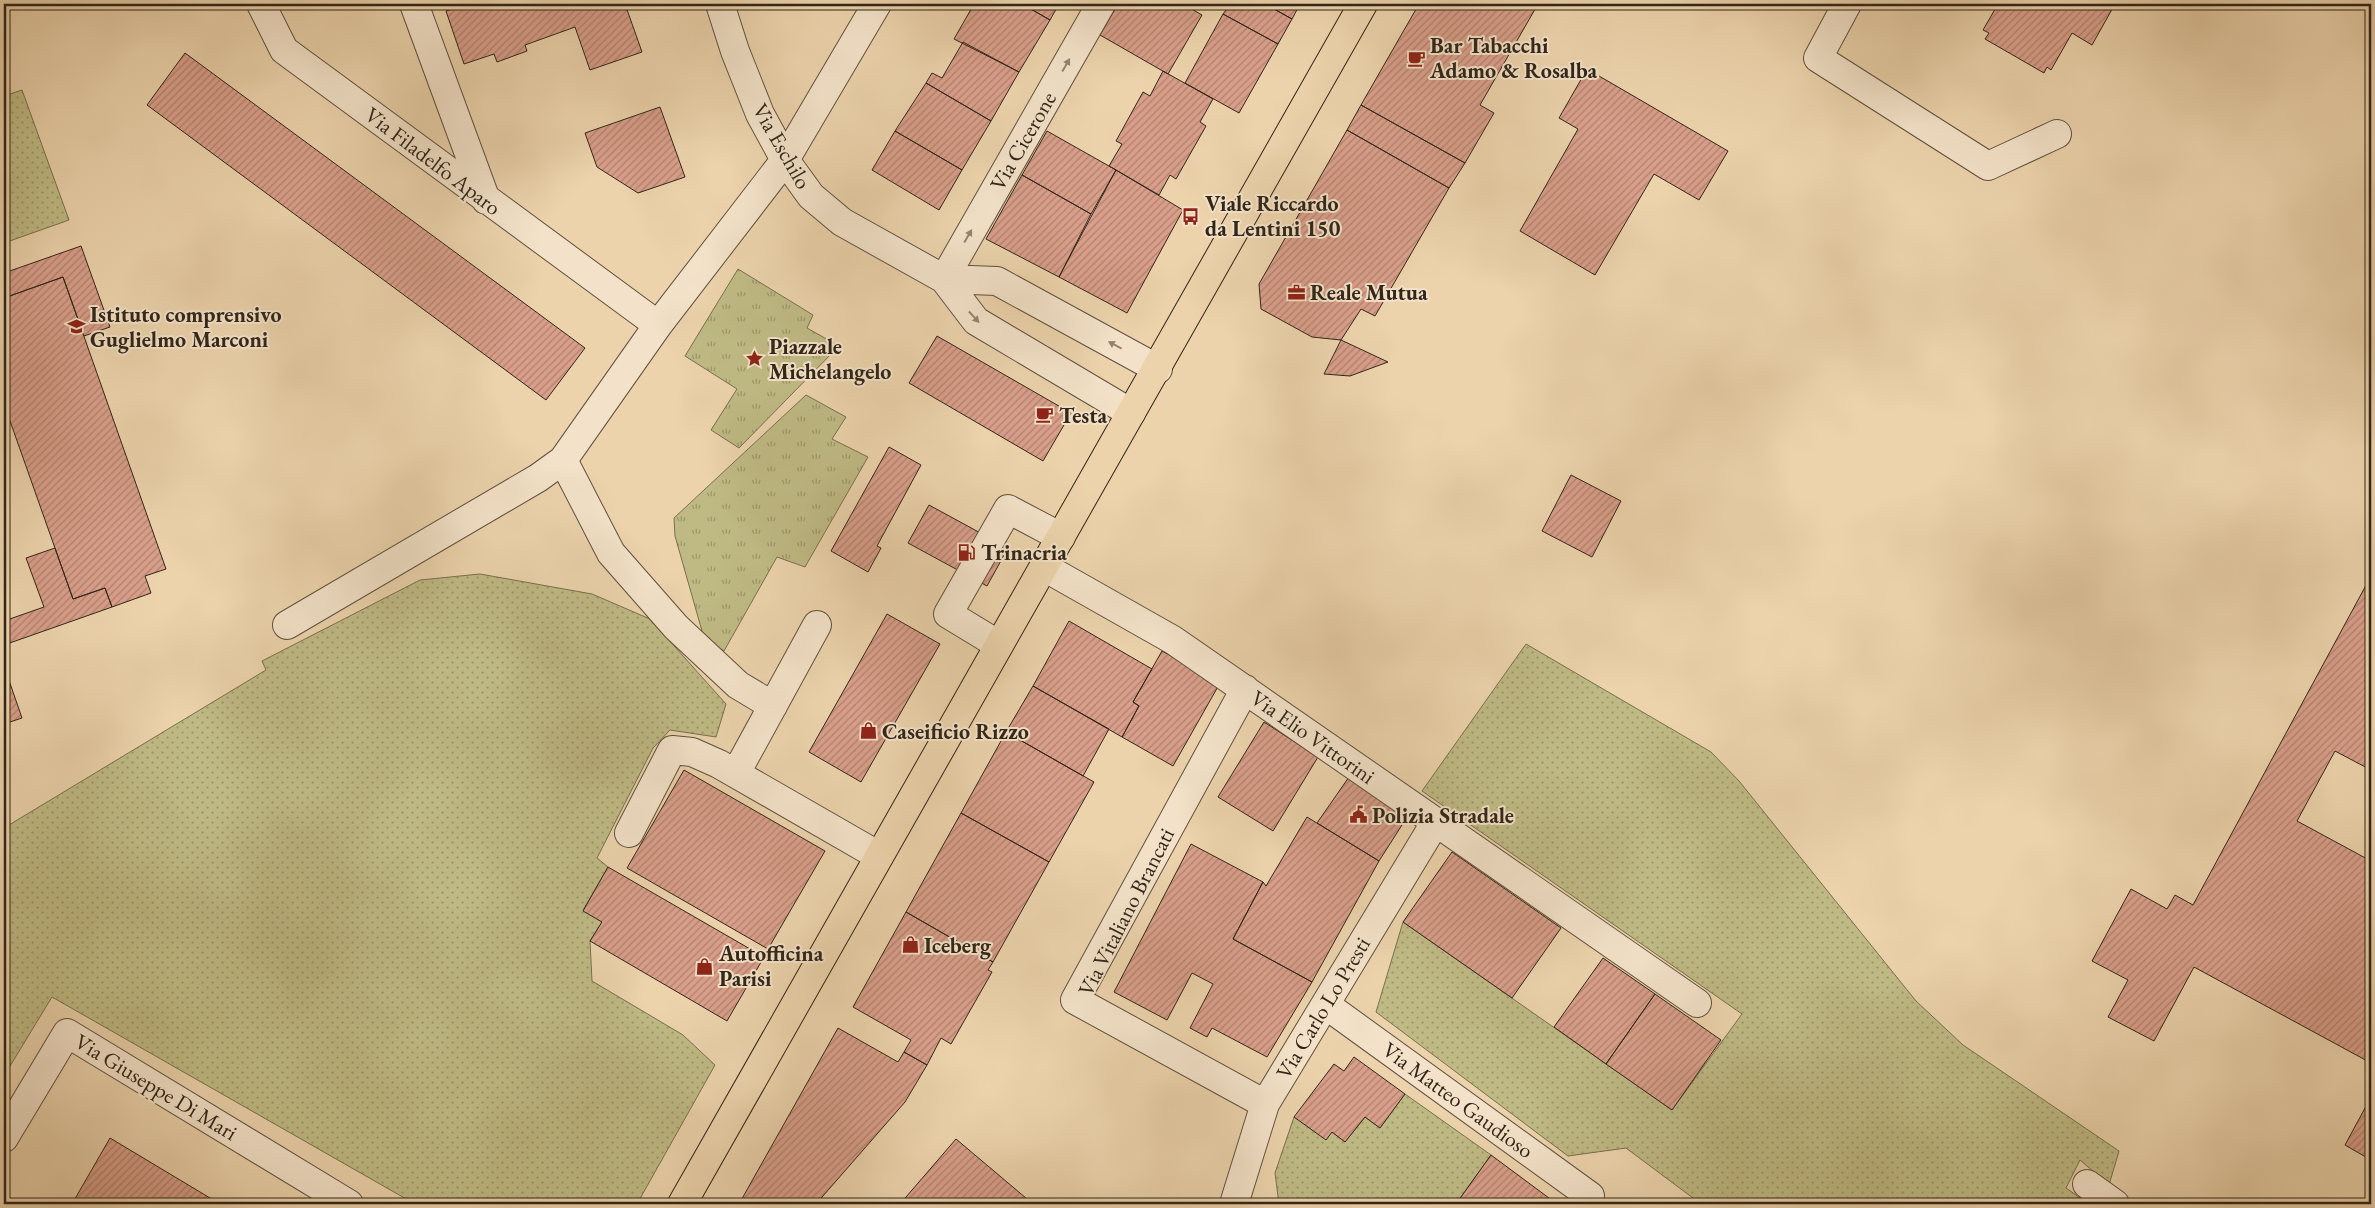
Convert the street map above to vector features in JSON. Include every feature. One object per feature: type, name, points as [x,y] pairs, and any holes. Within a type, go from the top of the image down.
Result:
[{"type":"main road","points":[[682,1204],[998,645],[1158,369],[1363,4]]},
{"type":"street","name":"Via Filadelfo Aparo","points":[[261,4],[284,50],[658,326]]},
{"type":"street","points":[[414,4],[486,200]]},
{"type":"street","name":"Via Eschilo","points":[[720,4],[735,51],[760,114],[785,160],[811,196],[842,222],[944,279]]},
{"type":"street","points":[[287,625],[538,478],[563,460],[658,326],[785,160],[877,4]]},
{"type":"street","name":"Via Cicerone","points":[[944,279],[1101,4]]},
{"type":"street","points":[[1847,4],[1818,58],[1988,166],[2058,134]]},
{"type":"street","points":[[944,279],[996,281],[1158,369]]},
{"type":"street","points":[[944,279],[976,321],[1131,413]]},
{"type":"street","points":[[563,460],[618,560],[683,634],[738,685],[772,706]]},
{"type":"street","points":[[998,645],[948,614],[1008,509],[1061,537]]},
{"type":"street","name":"Via Elio Vittorini","points":[[1044,567],[1173,640],[1697,1004]]},
{"type":"street","points":[[736,773],[817,625]]},
{"type":"street","name":"Via Vitaliano Brancati","points":[[1245,689],[1075,1000],[1265,1104]]},
{"type":"street","points":[[629,833],[672,750],[692,752],[736,773],[879,856]]},
{"type":"street","name":"Via Carlo Lo Presti","points":[[1234,1204],[1265,1104],[1435,823]]},
{"type":"street","name":"Via Matteo Gaudioso","points":[[1326,1005],[1590,1196]]},
{"type":"street","name":"Via Giuseppe Di Mari","points":[[4,1138],[67,1033],[349,1204]]},
{"type":"street","points":[[2086,1184],[2114,1204]]},
{"type":"green space","points":[[22,90],[69,220],[4,243],[4,96]]},
{"type":"green space","points":[[738,269],[813,315],[807,328],[839,346],[739,448],[711,430],[737,389],[685,356]]},
{"type":"green space","points":[[806,395],[846,417],[832,439],[868,457],[805,567],[777,557],[724,651],[704,638],[675,536],[674,518]]},
{"type":"green space","points":[[480,574],[592,594],[650,619],[726,704],[716,737],[670,730],[653,748],[597,858],[608,867],[583,910],[602,922],[590,941],[592,981],[683,1035],[715,1065],[637,1204],[415,1204],[52,997],[4,1076],[4,828],[266,670],[262,661],[420,580]]},
{"type":"green space","points":[[1526,644],[1711,752],[1739,781],[1916,1001],[1963,1045],[2119,1151],[2109,1185],[2080,1160],[2066,1188],[2089,1204],[1701,1204],[1626,1148],[1568,1156],[1376,1012],[1403,922],[1672,1110],[1742,1014],[1422,791]]},
{"type":"green space","points":[[1405,1094],[1491,1155],[1456,1204],[1279,1204],[1275,1173],[1294,1117],[1332,1132],[1345,1142],[1365,1117],[1380,1128]]},
{"type":"building","points":[[468,4],[625,4],[642,52],[590,70],[575,27],[525,45],[527,51],[497,62],[494,54],[464,64],[446,11]]},
{"type":"building","points":[[974,4],[1022,4],[1050,20],[1019,72],[954,39]]},
{"type":"building","points":[[1022,4],[1059,4],[1050,20]]},
{"type":"building","points":[[1118,4],[1183,4],[1202,15],[1168,74],[1100,35]]},
{"type":"building","points":[[1215,4],[1265,4],[1292,19],[1278,44],[1223,14],[1226,10]]},
{"type":"building","points":[[1265,4],[1300,4],[1292,19]]},
{"type":"building","points":[[1419,4],[1538,4],[1480,105],[1494,113],[1465,163],[1361,105]]},
{"type":"building","points":[[1998,4],[2115,4],[2092,45],[2072,33],[2051,70],[2047,67],[2044,73],[1985,39],[1989,33],[1983,30]]},
{"type":"building","points":[[1223,14],[1278,44],[1239,113],[1185,83]]},
{"type":"building","points":[[963,42],[1019,72],[991,121],[926,83],[932,73],[942,78]]},
{"type":"building","points":[[185,53],[585,348],[546,400],[147,105]]},
{"type":"building","points":[[1587,69],[1728,151],[1699,200],[1654,174],[1595,275],[1520,231],[1578,129],[1559,118]]},
{"type":"building","points":[[1163,71],[1213,99],[1200,122],[1206,126],[1176,179],[1170,175],[1159,195],[1109,166],[1122,144],[1116,141],[1143,92],[1150,96]]},
{"type":"building","points":[[926,83],[991,121],[962,170],[895,131]]},
{"type":"building","points":[[1361,105],[1465,163],[1449,188],[1347,130]]},
{"type":"building","points":[[660,107],[685,177],[638,193],[597,167],[585,133]]},
{"type":"building","points":[[1347,130],[1449,188],[1375,316],[1361,309],[1341,340],[1312,337],[1261,309],[1259,284]]},
{"type":"building","points":[[895,131],[962,170],[939,210],[872,170]]},
{"type":"building","points":[[1047,131],[1116,170],[1091,214],[1022,175]]},
{"type":"building","points":[[1116,170],[1183,210],[1127,313],[1059,277]]},
{"type":"building","points":[[1022,175],[1091,214],[1059,277],[986,239]]},
{"type":"building","points":[[81,246],[110,327],[84,336],[63,277],[4,298],[4,273]]},
{"type":"building","points":[[63,277],[166,569],[145,576],[151,593],[112,607],[105,588],[73,599],[4,404],[4,298]]},
{"type":"building","points":[[937,336],[1071,413],[1043,461],[909,383]]},
{"type":"building","points":[[1341,340],[1388,362],[1350,376],[1324,374]]},
{"type":"building","points":[[889,447],[921,465],[877,546],[881,548],[868,572],[831,551]]},
{"type":"building","points":[[1571,475],[1621,501],[1592,557],[1542,531]]},
{"type":"building","points":[[929,505],[1008,548],[987,586],[908,543]]},
{"type":"building","points":[[55,548],[73,599],[105,588],[112,607],[4,645],[4,621],[44,607],[26,558]]},
{"type":"building","points":[[2371,576],[2371,770],[2335,751],[2297,821],[2371,861],[2371,1063],[2194,967],[2154,1041],[2108,1017],[2128,980],[2092,961],[2131,889],[2167,909],[2175,895],[2193,905]]},
{"type":"building","points":[[887,614],[940,644],[861,782],[809,752]]},
{"type":"building","points":[[1069,621],[1152,669],[1133,702],[1139,706],[1122,737],[1033,686]]},
{"type":"building","points":[[1162,651],[1220,683],[1173,766],[1122,737],[1139,706],[1133,702]]},
{"type":"building","points":[[4,666],[22,718],[4,724]]},
{"type":"building","points":[[1033,686],[1109,729],[1083,776],[1006,732]]},
{"type":"building","points":[[1264,722],[1318,757],[1273,831],[1218,797]]},
{"type":"building","points":[[1006,732],[1094,782],[1049,862],[961,813]]},
{"type":"building","points":[[684,770],[825,851],[768,949],[627,868]]},
{"type":"building","points":[[1349,777],[1409,814],[1379,861],[1317,823]]},
{"type":"building","points":[[961,813],[1049,862],[993,962],[906,912]]},
{"type":"building","points":[[1307,817],[1379,861],[1312,982],[1233,939],[1263,882],[1266,886]]},
{"type":"building","points":[[1191,844],[1263,882],[1233,939],[1312,982],[1267,1057],[1212,1028],[1207,1037],[1190,1028],[1213,984],[1192,973],[1167,1020],[1114,992]]},
{"type":"building","points":[[1452,852],[1561,928],[1512,998],[1403,922]]},
{"type":"building","points":[[608,867],[764,957],[727,1021],[590,941],[602,922],[583,911]]},
{"type":"building","points":[[906,912],[993,962],[988,970],[992,972],[951,1044],[941,1038],[927,1065],[904,1052],[911,1040],[853,1007]]},
{"type":"building","points":[[1603,958],[1655,994],[1606,1064],[1554,1027]]},
{"type":"building","points":[[1655,994],[1721,1040],[1672,1110],[1606,1064]]},
{"type":"building","points":[[838,1028],[898,1062],[904,1052],[927,1065],[905,1102],[816,1204],[739,1204]]},
{"type":"building","points":[[1354,1057],[1405,1094],[1380,1128],[1365,1117],[1345,1142],[1332,1132],[1326,1140],[1294,1117],[1334,1064],[1344,1071]]},
{"type":"building","points":[[2371,1097],[2371,1160],[2345,1145]]},
{"type":"building","points":[[110,1138],[220,1204],[72,1204]]},
{"type":"building","points":[[956,1139],[1033,1204],[900,1204]]},
{"type":"building","points":[[1491,1155],[1557,1204],[1456,1204]]},
{"type":"place","name":"Bar Tabacchi Adamo & Rosalba","points":[[1416,58]]},
{"type":"place","name":"Viale Riccardo da Lentini 150","points":[[1191,216]]},
{"type":"place","name":"Reale Mutua","points":[[1296,292]]},
{"type":"place","name":"Istituto comprensivo Guglielmo Marconi","points":[[76,327]]},
{"type":"place","name":"Piazzale Michelangelo","points":[[755,359]]},
{"type":"place","name":"Testa","points":[[1045,415]]},
{"type":"place","name":"Trinacria","points":[[967,552]]},
{"type":"place","name":"Caseificio Rizzo","points":[[868,731]]},
{"type":"place","name":"Polizia Stradale","points":[[1358,815]]},
{"type":"place","name":"Iceberg","points":[[910,945]]},
{"type":"place","name":"Autofficina Parisi","points":[[705,966]]}]
